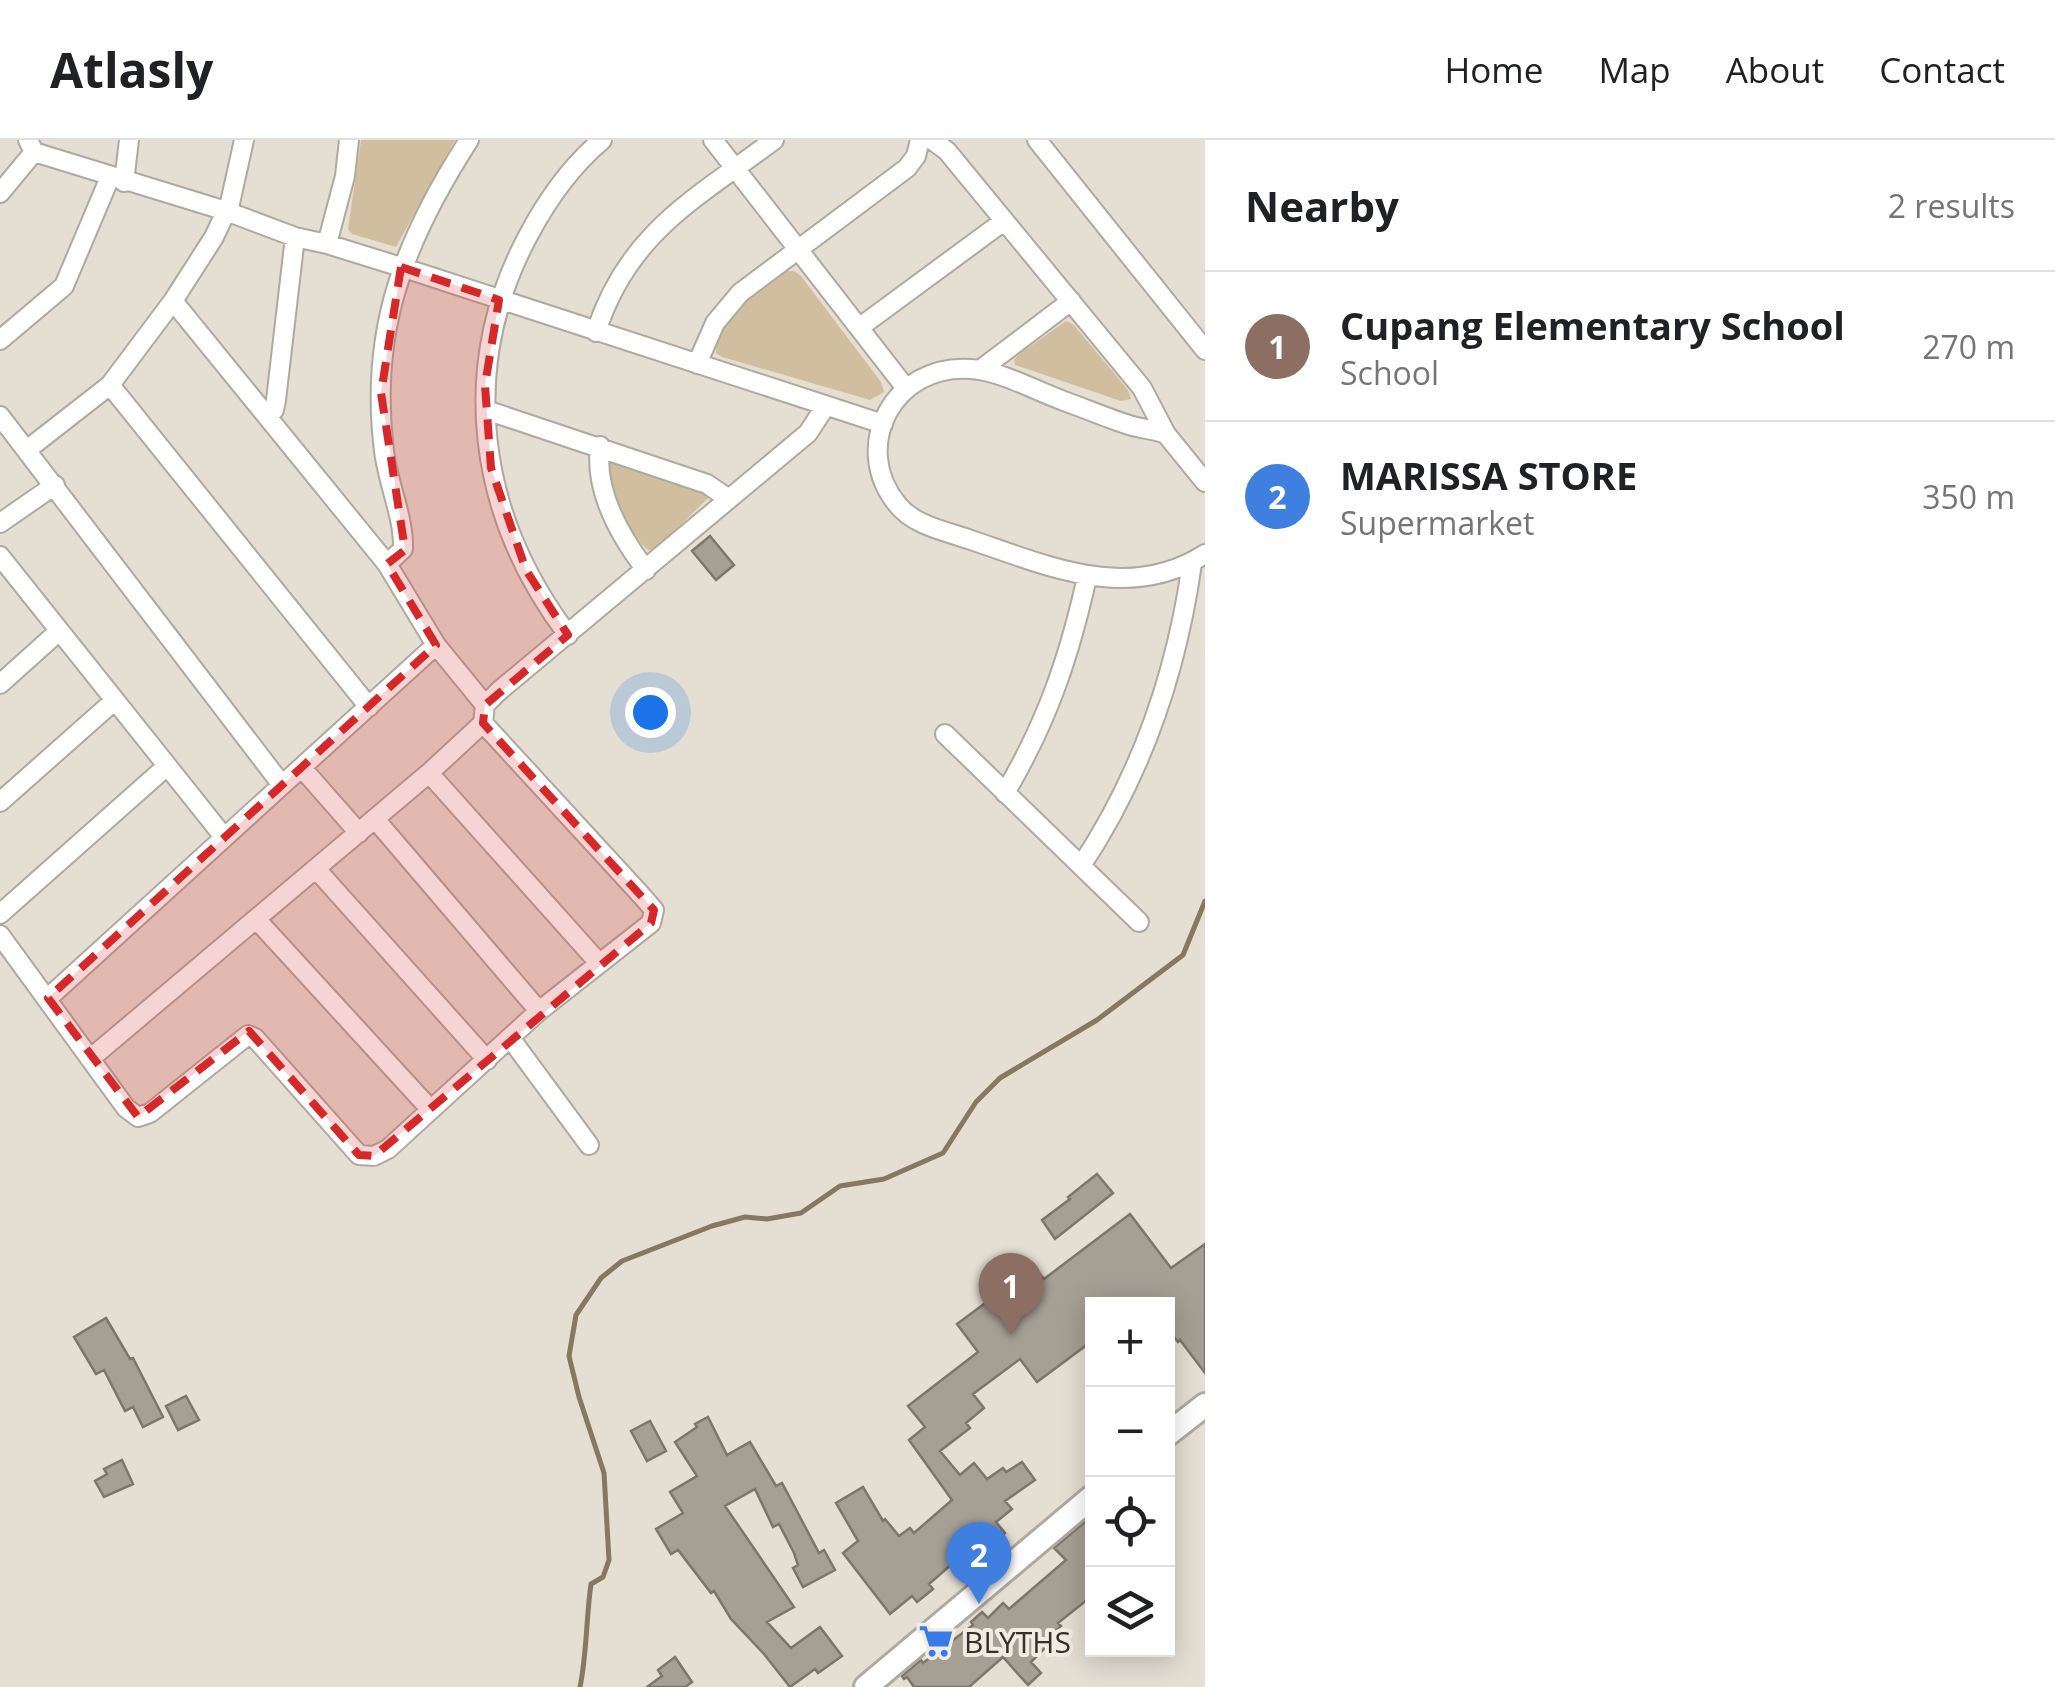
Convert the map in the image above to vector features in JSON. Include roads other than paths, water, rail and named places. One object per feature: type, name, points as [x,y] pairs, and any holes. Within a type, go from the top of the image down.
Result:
[{"type":"main road","points":[[1175,1429],[1205,1406]]},
{"type":"main road","points":[[866,1687],[1085,1504]]},
{"type":"street","points":[[0,340],[64,286],[117,180],[130,140]]},
{"type":"street","points":[[28,449],[110,385],[173,301],[234,193],[244,140]]},
{"type":"street","points":[[327,244],[345,176],[349,140]]},
{"type":"street","points":[[387,564],[403,549],[384,451],[381,392],[388,320],[402,267],[433,198],[468,140]]},
{"type":"street","points":[[568,635],[537,590],[506,524],[491,468],[486,362],[499,300],[520,250],[543,208],[602,140]]},
{"type":"street","points":[[714,140],[905,387]]},
{"type":"street","points":[[596,332],[617,285],[650,238],[702,190],[774,140]]},
{"type":"street","points":[[696,364],[708,334],[727,306],[753,282],[907,168],[916,156],[920,140]]},
{"type":"street","points":[[932,140],[947,151],[1148,396],[1166,434],[1205,482]]},
{"type":"street","points":[[1036,140],[1205,350]]},
{"type":"street","points":[[0,193],[31,146],[117,180],[402,267],[883,424]]},
{"type":"street","points":[[860,327],[1004,221]]},
{"type":"street","points":[[268,416],[276,400],[295,237]]},
{"type":"street","points":[[0,935],[126,1108],[138,1117],[150,1113],[248,1035],[255,1038],[359,1155],[374,1156],[388,1149],[539,1011],[651,923],[654,910],[484,714],[387,564],[173,301]]},
{"type":"street","points":[[980,370],[1071,301]]},
{"type":"street","points":[[1166,434],[1130,425],[980,370],[952,369],[935,372],[905,387],[894,399],[879,444],[883,480],[905,513],[930,526],[1087,577],[1126,578],[1174,570],[1198,558]]},
{"type":"street","points":[[110,385],[368,707]]},
{"type":"street","points":[[92,1058],[429,773],[484,714],[568,635],[808,433],[824,406]]},
{"type":"street","points":[[486,410],[707,484],[729,499]]},
{"type":"street","points":[[3,426],[28,449],[282,785]]},
{"type":"street","points":[[600,446],[601,479],[612,513],[646,570]]},
{"type":"street","points":[[0,522],[55,485]]},
{"type":"street","points":[[0,556],[224,836]]},
{"type":"street","points":[[1081,866],[1120,801],[1154,720],[1176,652],[1198,558]]},
{"type":"street","points":[[1006,793],[1055,696],[1087,577]]},
{"type":"street","points":[[0,684],[58,632]]},
{"type":"street","points":[[48,998],[436,645]]},
{"type":"street","points":[[0,802],[114,702]]},
{"type":"street","points":[[945,734],[1139,922]]},
{"type":"street","points":[[0,914],[167,766]]},
{"type":"street","points":[[302,768],[359,833]]},
{"type":"street","points":[[429,773],[599,962]]},
{"type":"street","points":[[375,820],[539,1011]]},
{"type":"street","points":[[317,870],[487,1060]]},
{"type":"street","points":[[257,920],[431,1110]]},
{"type":"street","points":[[510,1039],[589,1145]]},
{"type":"waterway","points":[[580,1687],[591,1584],[603,1577],[609,1560],[604,1473],[569,1356],[576,1315],[601,1278],[622,1261],[712,1226],[745,1217],[767,1219],[801,1213],[840,1186],[884,1179],[943,1153],[976,1102],[1000,1078],[1097,1020],[1183,955],[1205,901]]},
{"type":"place","name":"Cupang Elementary School","points":[[1011,1335]]},
{"type":"place","name":"MARISSA STORE","points":[[979,1604]]},
{"type":"place","name":"BLYTHS","points":[[936,1641]]}]
